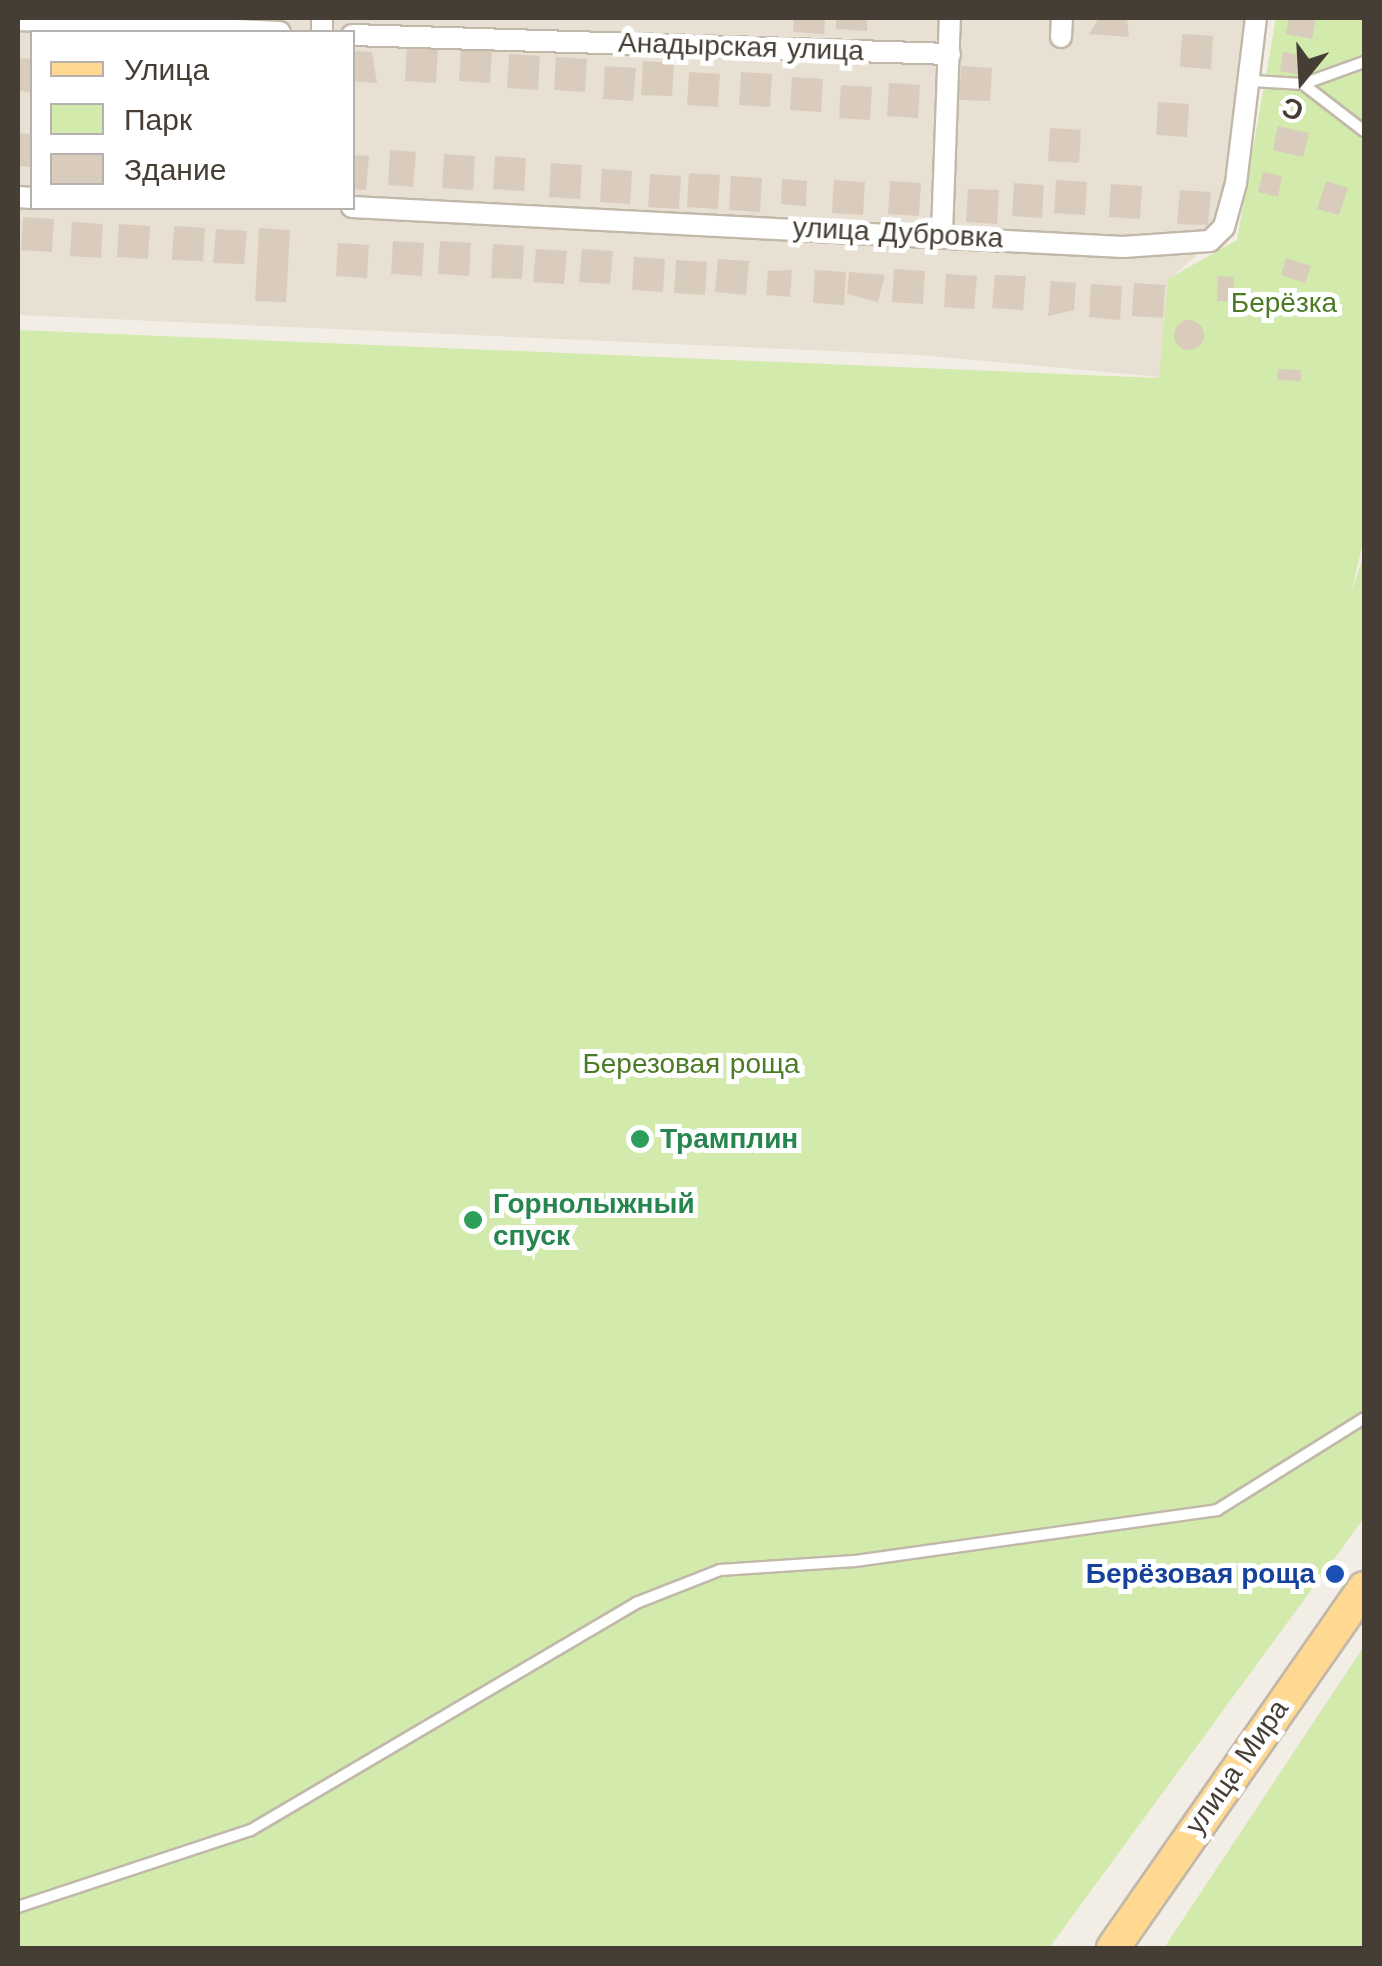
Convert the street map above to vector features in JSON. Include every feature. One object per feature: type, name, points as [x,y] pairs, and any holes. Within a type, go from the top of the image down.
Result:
[{"type":"main road","name":"улица Мира","points":[[1113,1948],[1364,1588]]},
{"type":"street","points":[[942,233],[950,18]]},
{"type":"street","name":"улица Дубровка","points":[[355,207],[942,233],[1122,248],[1210,241],[1228,212],[1252,81],[1256,18]]},
{"type":"street","points":[[18,20],[236,30]]},
{"type":"street","name":"Анадырская улица","points":[[355,36],[950,54]]},
{"type":"lane","points":[[1252,81],[1303,84],[1364,62]]},
{"type":"lane","points":[[1303,84],[1364,131]]},
{"type":"lane","points":[[18,1907],[251,1830],[636,1603],[720,1570],[855,1561],[1217,1510],[1364,1418]]},
{"type":"shaded area","points":[[18,18],[1261,18],[1227,230],[1168,280],[1160,377],[919,355],[18,315]]},
{"type":"green space","name":"Березовая роща","points":[[1276,18],[1364,18],[1364,538],[1351,593],[1364,554],[1364,1518],[1049,1948],[18,1948],[18,330],[1159,378],[1168,279],[1237,240]]},
{"type":"green space","points":[[1364,1646],[1364,1948],[1164,1948]]},
{"type":"building","points":[[794,18],[825,18],[824,34],[793,32]]},
{"type":"building","points":[[836,18],[867,18],[867,31],[836,29]]},
{"type":"building","points":[[1099,18],[1127,18],[1129,37],[1089,34]]},
{"type":"building","points":[[1289,18],[1316,18],[1312,39],[1286,34]]},
{"type":"building","points":[[1182,34],[1213,36],[1211,69],[1180,67]]},
{"type":"building","points":[[407,47],[438,49],[436,83],[405,81]]},
{"type":"building","points":[[461,48],[492,50],[490,83],[459,81]]},
{"type":"building","points":[[355,51],[372,52],[377,83],[355,81]]},
{"type":"building","points":[[1283,52],[1310,57],[1306,76],[1280,71]]},
{"type":"building","points":[[509,54],[540,56],[538,90],[507,88]]},
{"type":"building","points":[[556,57],[587,59],[585,92],[554,90]]},
{"type":"building","points":[[20,58],[30,59],[30,92],[18,91]]},
{"type":"building","points":[[643,61],[674,63],[672,96],[641,95]]},
{"type":"building","points":[[605,66],[636,68],[633,101],[603,99]]},
{"type":"building","points":[[961,66],[992,68],[990,101],[959,100]]},
{"type":"building","points":[[689,72],[720,74],[718,107],[687,105]]},
{"type":"building","points":[[741,72],[772,74],[770,107],[739,105]]},
{"type":"building","points":[[792,77],[823,79],[821,112],[790,110]]},
{"type":"building","points":[[889,83],[920,85],[918,118],[887,116]]},
{"type":"building","points":[[841,85],[872,87],[870,120],[839,118]]},
{"type":"building","points":[[1158,102],[1189,104],[1187,137],[1156,135]]},
{"type":"building","points":[[1278,126],[1309,133],[1303,157],[1273,150]]},
{"type":"building","points":[[1050,128],[1081,130],[1079,163],[1048,161]]},
{"type":"building","points":[[18,133],[30,134],[30,167],[18,166]]},
{"type":"building","points":[[390,150],[416,152],[413,187],[388,185]]},
{"type":"building","points":[[444,154],[475,156],[473,190],[442,188]]},
{"type":"building","points":[[355,155],[369,156],[366,190],[355,189]]},
{"type":"building","points":[[495,156],[526,158],[524,191],[493,189]]},
{"type":"building","points":[[551,163],[582,165],[580,199],[549,197]]},
{"type":"building","points":[[602,169],[632,171],[630,204],[600,202]]},
{"type":"building","points":[[1263,172],[1282,176],[1278,197],[1258,192]]},
{"type":"building","points":[[689,173],[720,175],[718,209],[687,207]]},
{"type":"building","points":[[650,174],[681,176],[679,209],[648,207]]},
{"type":"building","points":[[731,176],[762,178],[760,212],[729,210]]},
{"type":"building","points":[[782,179],[807,181],[806,206],[781,204]]},
{"type":"building","points":[[834,180],[865,182],[863,215],[832,213]]},
{"type":"building","points":[[1056,180],[1087,182],[1085,215],[1054,213]]},
{"type":"building","points":[[890,181],[921,183],[919,216],[888,214]]},
{"type":"building","points":[[1326,181],[1348,188],[1339,215],[1317,209]]},
{"type":"building","points":[[1014,183],[1044,185],[1042,218],[1012,216]]},
{"type":"building","points":[[1111,184],[1142,186],[1140,219],[1109,217]]},
{"type":"building","points":[[968,189],[999,190],[997,224],[966,222]]},
{"type":"building","points":[[1180,190],[1211,192],[1208,225],[1177,224]]},
{"type":"building","points":[[23,217],[54,219],[52,252],[21,250]]},
{"type":"building","points":[[72,222],[103,224],[101,258],[70,256]]},
{"type":"building","points":[[119,224],[150,226],[148,259],[117,257]]},
{"type":"building","points":[[174,226],[205,228],[203,261],[172,260]]},
{"type":"building","points":[[259,228],[290,230],[286,302],[255,301]]},
{"type":"building","points":[[216,229],[247,231],[244,264],[213,263]]},
{"type":"building","points":[[393,241],[424,243],[422,276],[391,274]]},
{"type":"building","points":[[440,241],[471,243],[469,276],[438,274]]},
{"type":"building","points":[[338,243],[369,245],[367,278],[336,276]]},
{"type":"building","points":[[493,244],[524,246],[522,279],[491,278]]},
{"type":"building","points":[[536,249],[567,251],[564,284],[533,282]]},
{"type":"building","points":[[582,249],[613,251],[610,284],[579,282]]},
{"type":"building","points":[[634,257],[665,259],[663,292],[632,290]]},
{"type":"building","points":[[1286,258],[1311,266],[1305,283],[1281,275]]},
{"type":"building","points":[[718,259],[749,261],[746,295],[715,292]]},
{"type":"building","points":[[676,260],[707,262],[705,295],[674,293]]},
{"type":"building","points":[[894,269],[925,271],[923,304],[892,302]]},
{"type":"building","points":[[792,270],[790,297],[766,295],[768,271]]},
{"type":"building","points":[[815,270],[846,272],[844,305],[813,303]]},
{"type":"building","points":[[849,272],[885,275],[878,302],[847,294]]},
{"type":"building","points":[[946,274],[977,276],[974,309],[944,307]]},
{"type":"building","points":[[995,275],[1026,276],[1023,310],[992,308]]},
{"type":"building","points":[[1218,276],[1234,277],[1233,302],[1217,301]]},
{"type":"building","points":[[1051,281],[1076,283],[1074,310],[1048,316]]},
{"type":"building","points":[[1134,283],[1165,285],[1163,318],[1132,316]]},
{"type":"building","points":[[1091,284],[1122,286],[1120,320],[1089,317]]},
{"type":"building","points":[[1189,320],[1203,329],[1204,335],[1195,349],[1189,350],[1175,341],[1174,335],[1183,321]]},
{"type":"building","points":[[1278,369],[1301,370],[1301,381],[1277,380]]},
{"type":"place","name":"Трамплин","points":[[640,1139]]},
{"type":"place","name":"Горнолыжный спуск","points":[[473,1220]]},
{"type":"place","name":"Берёзовая роща","points":[[1335,1574]]},
{"type":"park label","name":"Берёзка","points":[[1284,303]]}]
